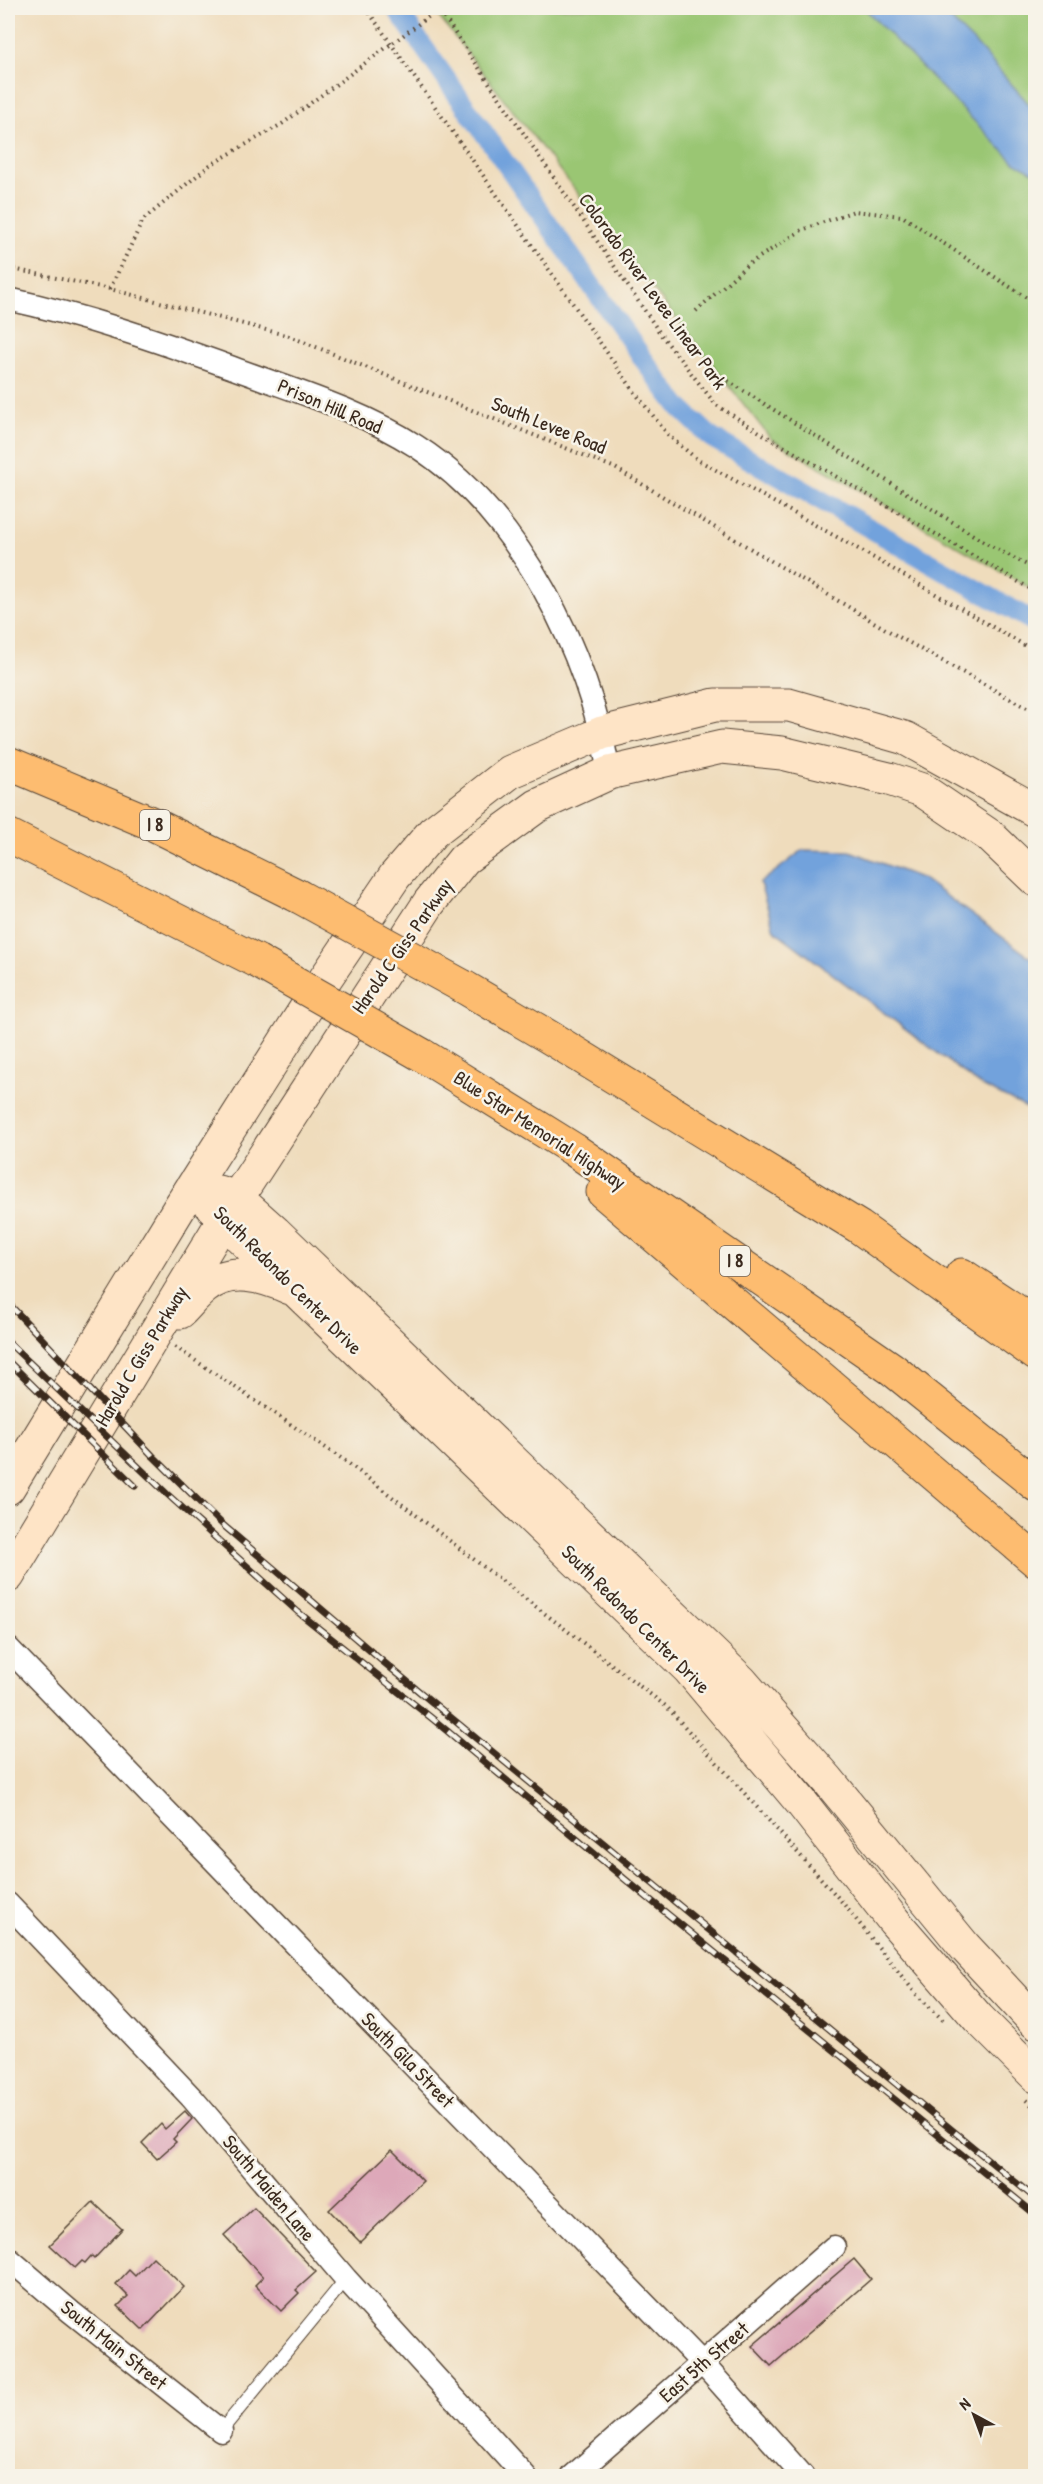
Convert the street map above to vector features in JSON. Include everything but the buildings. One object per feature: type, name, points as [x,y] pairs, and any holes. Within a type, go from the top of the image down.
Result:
[{"type":"highway","name":"I 8","points":[[8,763],[153,824],[298,896],[464,987],[859,1227],[1035,1354]]},
{"type":"highway","name":"Blue Star Memorial Highway","points":[[8,835],[257,961],[487,1094],[583,1156],[892,1369],[1035,1485]]},
{"type":"highway","points":[[549,1037],[678,1091],[863,1209],[1035,1324]]},
{"type":"highway","points":[[487,1094],[1035,1561]]},
{"type":"main road","name":"Harold C Giss Parkway","points":[[8,1576],[161,1344],[212,1204],[214,1153],[317,991],[395,876],[433,832],[510,772],[602,733],[715,705],[789,705],[905,738],[1035,810]]},
{"type":"main road","name":"Harold C Giss Parkway","points":[[8,1488],[212,1204],[269,1149],[416,923],[464,859],[537,806],[609,773],[722,747],[782,753],[889,779],[922,790],[990,836],[1035,880]]},
{"type":"main road","points":[[269,1149],[264,1180],[265,1201],[275,1232]]},
{"type":"main road","name":"South Redondo Center Drive","points":[[212,1204],[275,1232],[741,1682],[828,1780],[965,1947],[1035,2023]]},
{"type":"main road","name":"South Redondo Center Drive","points":[[212,1204],[297,1290],[689,1669],[801,1802],[894,1921],[978,2018],[1027,2084]]},
{"type":"main road","points":[[161,1344],[205,1287],[219,1280],[239,1274],[266,1278],[297,1290]]},
{"type":"street","name":"Prison Hill Road","points":[[8,299],[118,327],[329,403],[367,418],[416,446],[443,466],[475,496],[508,536],[546,591],[570,642],[602,733],[609,773]]},
{"type":"street","name":"South Gila Street","points":[[8,1648],[703,2364],[803,2476]]},
{"type":"street","name":"South Maiden Lane","points":[[8,1904],[192,2098],[346,2279],[525,2476]]},
{"type":"street","name":"East 5th Street","points":[[573,2476],[834,2247]]},
{"type":"street","name":"South Main Street","points":[[8,2258],[70,2312],[221,2431]]},
{"type":"lane","points":[[221,2431],[346,2279]]},
{"type":"path","points":[[366,8],[636,394],[669,436],[698,460],[853,546],[1035,652]]},
{"type":"path","points":[[110,289],[143,220],[210,165],[282,124],[439,8]]},
{"type":"path","name":"Colorado River Levee Linear Park","points":[[439,8],[662,336],[716,405],[1035,591]]},
{"type":"path","points":[[696,311],[747,265],[802,230],[854,211],[902,216],[1035,304]]},
{"type":"path","name":"South Levee Road","points":[[8,268],[110,289],[289,336],[615,468],[899,637],[1035,713]]},
{"type":"path","points":[[728,381],[986,543],[1035,570]]},
{"type":"path","points":[[161,1344],[344,1460],[667,1707],[842,1902],[917,1995],[951,2028]]},
{"type":"path","points":[[1027,2084],[1035,2109]]},
{"type":"green space","points":[[432,8],[1035,8],[1035,591],[771,439]]},
{"type":"water","points":[[864,8],[939,8],[978,46],[1035,111],[1035,173],[1014,162]]},
{"type":"water","points":[[803,850],[850,851],[923,879],[1035,961],[1035,1112],[980,1085],[774,930],[760,883]]},
{"type":"waterway","points":[[396,8],[680,408],[712,438],[1036,623]]},
{"type":"railway","points":[[8,1303],[153,1456],[223,1525],[381,1660],[1036,2199]]},
{"type":"railway","points":[[8,1342],[167,1494],[298,1612],[434,1720],[1036,2215]]},
{"type":"railway","points":[[8,1361],[135,1486]]}]
